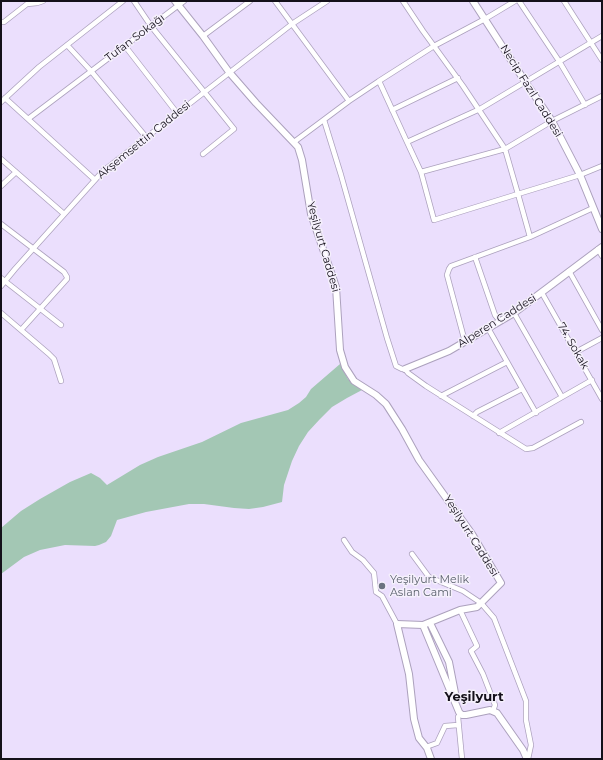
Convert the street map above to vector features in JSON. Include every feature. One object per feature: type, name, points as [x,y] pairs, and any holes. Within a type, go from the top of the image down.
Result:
[{"type":"street","points":[[1,22],[4,22],[26,2],[37,3],[43,1]]},
{"type":"street","points":[[95,180],[28,119],[3,100],[39,67],[123,1]]},
{"type":"street","points":[[134,1],[152,26],[234,129],[203,154]]},
{"type":"street","name":"Tufan Sokağı","points":[[28,119],[152,26],[177,3],[184,1]]},
{"type":"street","points":[[203,36],[250,1]]},
{"type":"street","points":[[275,1],[349,101]]},
{"type":"street","name":"Akşemsettin Caddesi","points":[[1,286],[3,279],[103,171],[319,3],[327,1]]},
{"type":"street","points":[[403,1],[480,109],[505,149],[530,237]]},
{"type":"street","name":"Necip Fazıl Caddesi","points":[[473,1],[552,121],[580,175],[602,229]]},
{"type":"street","points":[[294,142],[349,101],[379,81],[434,46],[515,1]]},
{"type":"street","points":[[519,1],[559,61],[585,105]]},
{"type":"street","points":[[564,1],[602,60]]},
{"type":"street","name":"Yeşilyurt Caddesi","points":[[177,3],[229,72],[256,104],[298,147],[302,160],[311,214],[336,287],[340,350],[345,367],[354,381],[376,395],[386,404],[419,460],[472,534],[500,583],[482,603]]},
{"type":"street","points":[[407,142],[480,109],[526,83],[559,61],[602,36]]},
{"type":"street","points":[[67,45],[91,71],[146,137]]},
{"type":"street","points":[[125,46],[177,113]]},
{"type":"street","points":[[392,110],[458,78]]},
{"type":"street","points":[[379,81],[421,172],[434,220],[580,175],[602,166]]},
{"type":"street","points":[[421,172],[505,149],[552,121],[602,96]]},
{"type":"street","points":[[324,120],[394,363],[399,368],[405,369],[408,373],[441,396],[528,450],[581,422]]},
{"type":"street","points":[[1,159],[64,214]]},
{"type":"street","points":[[1,186],[16,172]]},
{"type":"street","points":[[465,342],[447,275],[451,266],[530,237],[594,208]]},
{"type":"street","points":[[1,224],[64,272],[67,278],[21,330]]},
{"type":"street","points":[[600,248],[602,256]]},
{"type":"street","name":"Alperen Caddesi","points":[[405,369],[449,351],[500,322],[542,293],[600,248]]},
{"type":"street","points":[[475,257],[495,315],[500,322]]},
{"type":"street","points":[[569,271],[602,330]]},
{"type":"street","points":[[3,279],[61,325]]},
{"type":"street","name":"74. Sokak","points":[[542,293],[602,399]]},
{"type":"street","points":[[1,313],[54,359],[61,381]]},
{"type":"street","points":[[514,313],[562,397]]},
{"type":"street","points":[[488,328],[536,413]]},
{"type":"street","points":[[576,352],[602,338]]},
{"type":"street","points":[[441,396],[507,362]]},
{"type":"street","points":[[499,433],[592,380]]},
{"type":"street","points":[[473,416],[477,412],[522,389]]},
{"type":"street","points":[[344,540],[352,552],[363,560],[374,573],[376,592],[382,596],[397,624],[409,674],[414,719],[419,738],[426,747],[431,759]]},
{"type":"street","points":[[412,554],[429,578],[463,591],[482,603],[494,618],[526,701],[526,720],[531,745],[528,759]]},
{"type":"street","points":[[397,624],[423,625],[460,610],[477,607],[482,603]]},
{"type":"street","points":[[460,610],[477,646],[471,651],[483,674],[495,705],[493,711]]},
{"type":"street","points":[[430,623],[449,662],[450,682],[459,711],[458,725],[462,759]]},
{"type":"street","points":[[423,625],[440,666],[450,682]]},
{"type":"street","points":[[440,666],[449,662]]},
{"type":"street","points":[[459,711],[466,715],[490,710],[493,711],[499,716],[528,759]]},
{"type":"street","points":[[426,747],[437,743],[445,726],[458,725]]},
{"type":"green space","points":[[340,364],[348,379],[362,390],[332,407],[308,432],[292,461],[284,485],[282,502],[249,509],[204,504],[189,504],[146,512],[117,520],[111,536],[106,542],[99,545],[65,545],[40,550],[24,557],[1,574],[1,528],[21,511],[40,499],[70,482],[91,473],[100,478],[107,485],[140,465],[158,457],[202,442],[241,423],[288,410],[306,397],[311,389]]},
{"type":"place","name":"Yeşilyurt Melik Aslan Cami","points":[[382,586]]},
{"type":"district","name":"Yeşilyurt","points":[[474,697]]}]
